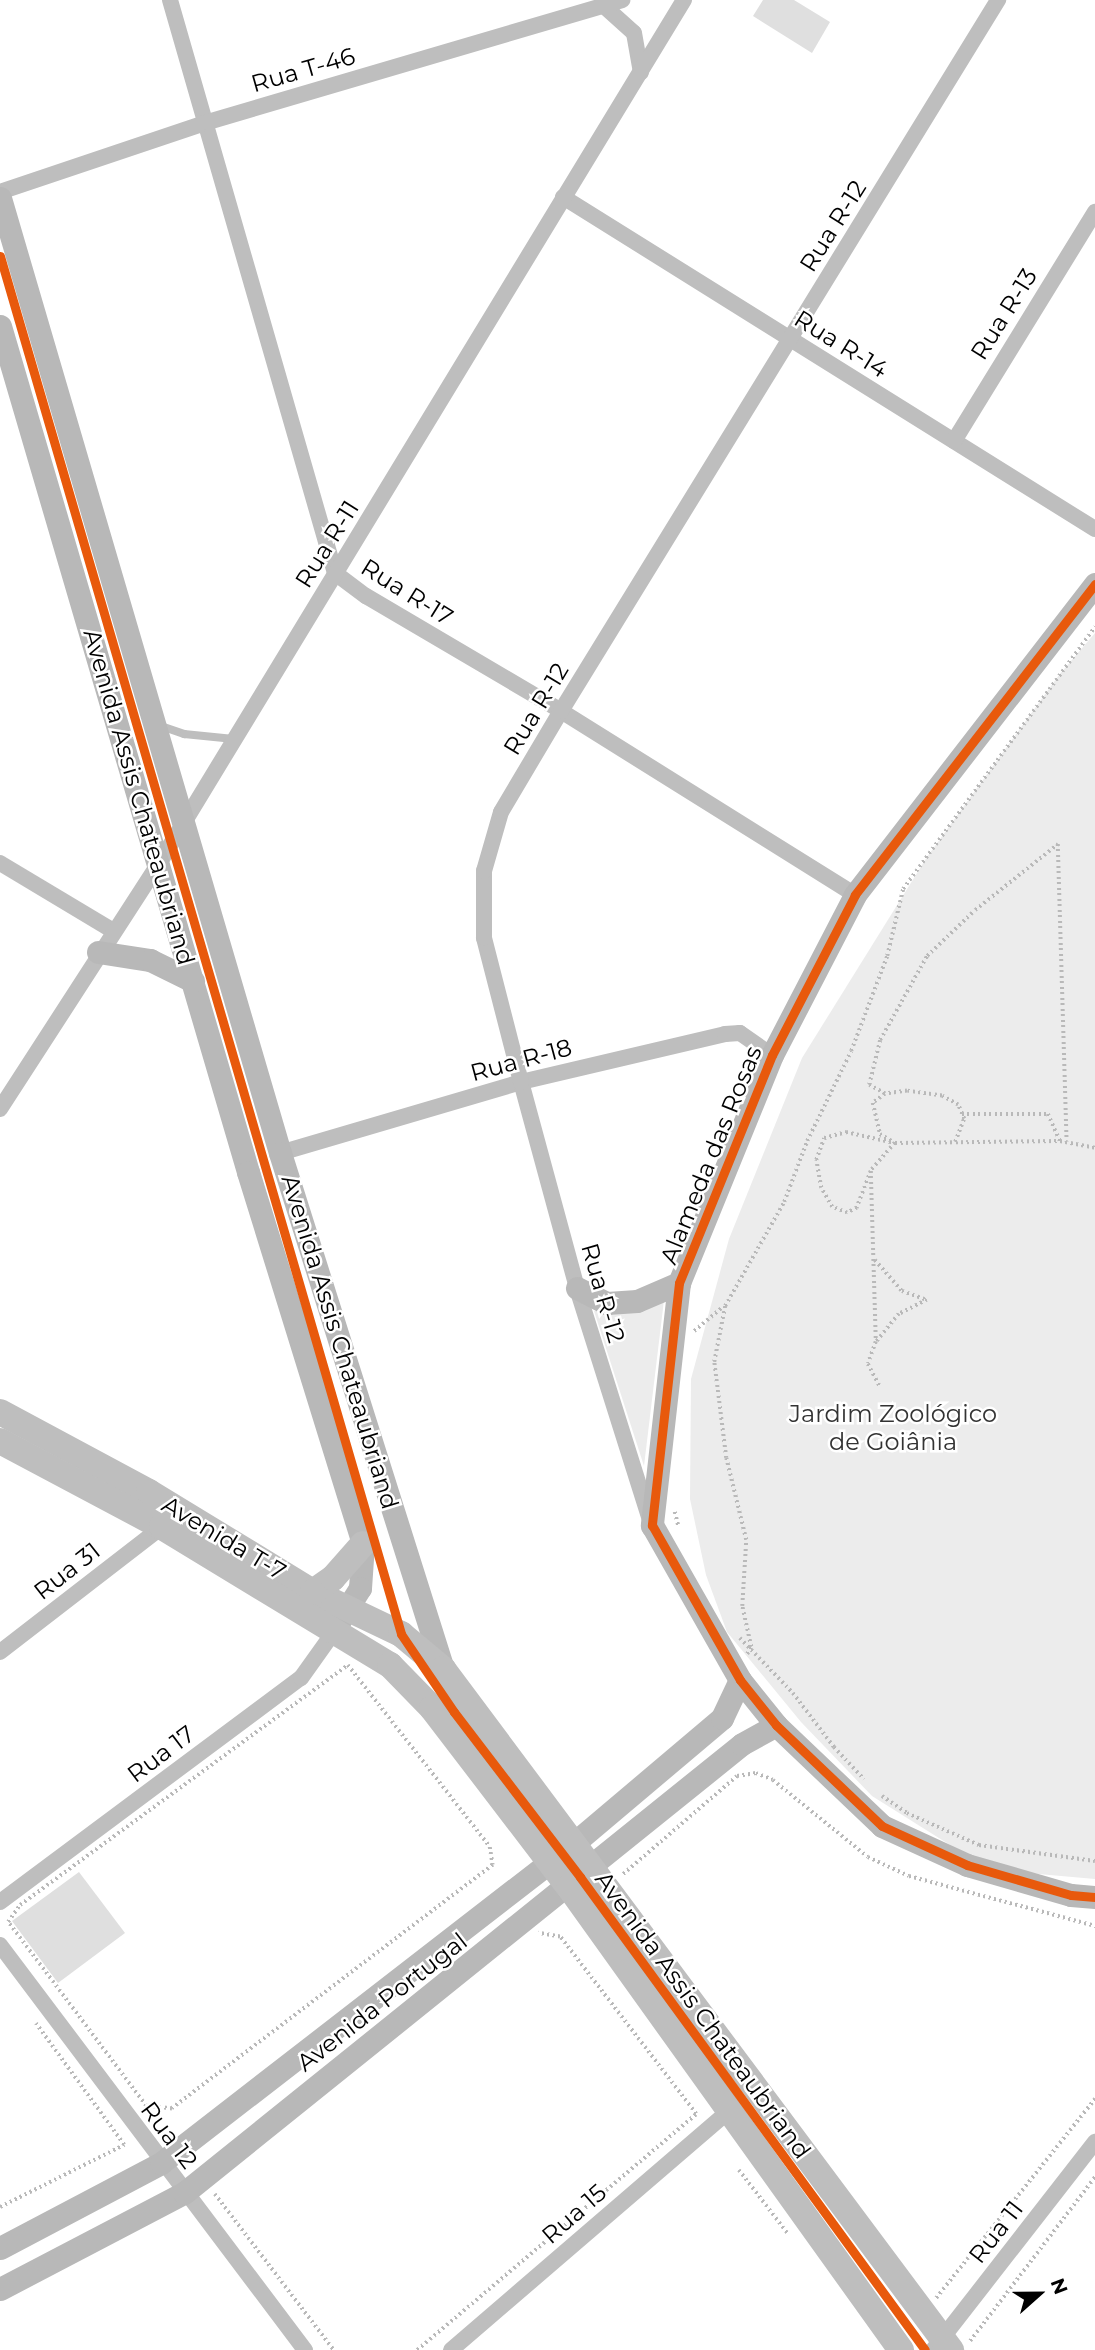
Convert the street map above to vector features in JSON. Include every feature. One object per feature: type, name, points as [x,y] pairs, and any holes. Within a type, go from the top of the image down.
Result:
[{"type":"main road","name":"Avenida Assis Chateaubriand","points":[[0,198],[280,1153],[443,1670],[573,1844],[593,1865],[948,2345]]},
{"type":"main road","name":"Avenida Assis Chateaubriand","points":[[2,336],[194,981],[247,1172],[363,1544],[360,1588],[341,1618],[432,1708],[569,1887],[727,2113],[901,2350]]},
{"type":"main road","name":"Alameda das Rosas","points":[[652,1525],[679,1283],[772,1055],[855,895],[1095,584]]},
{"type":"main road","points":[[98,952],[150,960],[194,981]]},
{"type":"main road","points":[[577,1288],[607,1303],[638,1301],[679,1283]]},
{"type":"main road","name":"Avenida T-7","points":[[0,1412],[149,1492],[313,1592],[341,1618]]},
{"type":"main road","name":"Avenida T-7","points":[[0,1441],[341,1618],[401,1634],[443,1670]]},
{"type":"main road","points":[[652,1525],[737,1676],[776,1725],[882,1826],[967,1865],[1071,1895],[1095,1897]]},
{"type":"main road","points":[[313,1592],[333,1578],[363,1544]]},
{"type":"main road","name":"Avenida Portugal","points":[[0,2248],[161,2163],[573,1844],[722,1718],[737,1676]]},
{"type":"main road","points":[[722,1718],[742,1744]]},
{"type":"main road","name":"Avenida Portugal","points":[[0,2289],[184,2193],[569,1887],[742,1744],[776,1725]]},
{"type":"street","name":"Rua R-17","points":[[170,0],[208,121],[335,573],[366,596],[561,711],[855,895]]},
{"type":"street","name":"Rua T-46","points":[[0,192],[208,121],[622,0]]},
{"type":"street","name":"Rua R-11","points":[[0,1109],[112,930],[159,862],[684,0]]},
{"type":"street","name":"Rua R-12","points":[[652,1525],[577,1288],[484,938],[484,871],[501,812],[998,0]]},
{"type":"street","points":[[604,6],[634,33],[641,72]]},
{"type":"street","name":"Rua R-14","points":[[562,197],[1095,529]]},
{"type":"street","name":"Rua R-13","points":[[954,441],[1095,212]]},
{"type":"street","points":[[0,863],[112,930]]},
{"type":"street","name":"Rua R-18","points":[[280,1153],[521,1082],[725,1034],[740,1032],[772,1055]]},
{"type":"street","name":"Rua 31","points":[[0,1653],[162,1527]]},
{"type":"street","name":"Rua 17","points":[[0,1902],[301,1678],[341,1618]]},
{"type":"street","name":"Rua 12","points":[[0,1945],[161,2163],[306,2350]]},
{"type":"street","name":"Rua 15","points":[[451,2350],[727,2113]]},
{"type":"street","name":"Rua 11","points":[[948,2345],[1095,2143]]},
{"type":"lane","points":[[153,724],[184,734],[234,739]]},
{"type":"path","points":[[737,1676],[751,1647],[742,1606],[746,1540],[726,1458],[714,1362],[725,1306],[784,1202],[807,1141],[851,1051],[887,956],[903,889],[1095,627]]},
{"type":"path","points":[[885,1094],[869,1086],[880,1040],[927,956],[975,910],[1058,844],[1067,1142]]},
{"type":"path","points":[[895,1143],[880,1134],[873,1119],[873,1103],[885,1094],[907,1091],[942,1096],[958,1105],[964,1128],[955,1142]]},
{"type":"path","points":[[962,1114],[1048,1114],[1060,1141]]},
{"type":"path","points":[[895,1143],[871,1171],[857,1208],[847,1213],[832,1207],[821,1188],[816,1160],[824,1138],[846,1132],[895,1143],[1060,1141],[1095,1148]]},
{"type":"path","points":[[871,1171],[876,1342],[869,1364],[881,1388]]},
{"type":"path","points":[[873,1259],[902,1291],[927,1300],[899,1314],[876,1342]]},
{"type":"path","points":[[688,1339],[725,1306]]},
{"type":"path","points":[[675,1506],[679,1531]]},
{"type":"path","points":[[738,1636],[751,1647],[867,1782]]},
{"type":"path","points":[[348,1665],[490,1847],[493,1865],[172,2109],[146,2106],[8,1922],[20,1905],[348,1665]]},
{"type":"path","points":[[616,1880],[737,1776],[756,1773],[773,1780],[868,1857],[909,1877],[1095,1926]]},
{"type":"path","points":[[874,1791],[907,1813],[979,1845],[1095,1861]]},
{"type":"path","points":[[417,2350],[696,2114],[560,1937]]},
{"type":"path","points":[[0,2207],[124,2145],[31,2017]]},
{"type":"path","points":[[935,2299],[1095,2099]]},
{"type":"path","points":[[948,2345],[1095,2178]]},
{"type":"path","points":[[215,2195],[334,2350]]},
{"type":"green space","name":"Jardim Zoológico de Goiânia","points":[[1095,633],[1095,1879],[1015,1872],[958,1850],[872,1796],[801,1722],[727,1632],[706,1575],[690,1499],[691,1379],[729,1239],[802,1058],[927,857],[1059,675]]},
{"type":"green space","points":[[664,1300],[644,1466],[594,1311]]},
{"type":"building","points":[[763,0],[794,0],[830,22],[812,53],[753,16]]},
{"type":"building","points":[[79,1872],[125,1933],[58,1983],[12,1921]]},
{"type":"cycle path","points":[[0,256],[401,1634],[454,1712],[580,1877],[925,2350]]},
{"type":"cycle path","points":[[1095,584],[855,895],[772,1055],[679,1283],[652,1525],[740,1680],[776,1725],[882,1826],[967,1865],[1071,1895],[1095,1897]]}]
